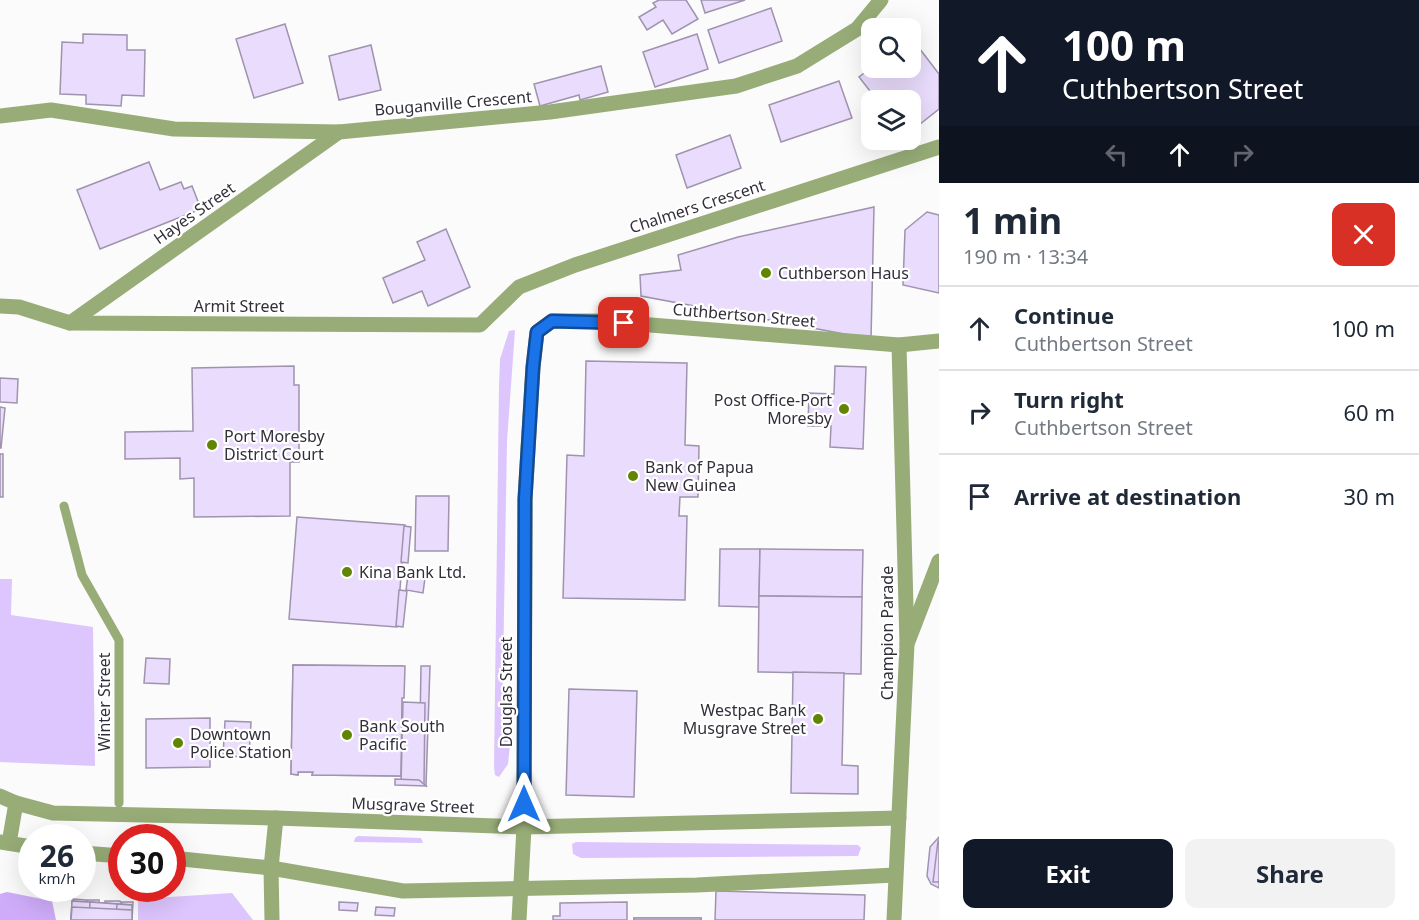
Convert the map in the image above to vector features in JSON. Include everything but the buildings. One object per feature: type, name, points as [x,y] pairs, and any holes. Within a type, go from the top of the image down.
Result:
[{"type":"street","name":"Bouganville Crescent","points":[[0,116],[51,111],[174,129],[339,132],[550,112],[736,86],[797,66],[856,29],[881,0]]},
{"type":"street","name":"Hayes Street","points":[[70,323],[339,132]]},
{"type":"street","name":"Chalmers Crescent","points":[[480,325],[519,287],[575,265],[939,147]]},
{"type":"street","name":"Armit Street","points":[[0,306],[19,307],[70,323],[480,325]]},
{"type":"street","name":"Cuthbertson Street","points":[[525,499],[537,332],[552,321],[602,321],[899,345],[939,341]]},
{"type":"street","name":"Champion Parade","points":[[894,920],[907,644],[899,345]]},
{"type":"street","name":"Douglas Street","points":[[519,920],[524,827],[525,499]]},
{"type":"street","points":[[907,644],[939,561]]},
{"type":"street","name":"Musgrave Street","points":[[0,796],[16,803],[54,813],[524,827],[899,818]]},
{"type":"street","points":[[4,842],[16,803]]},
{"type":"street","points":[[272,920],[271,868],[276,818]]},
{"type":"street","points":[[186,859],[271,868],[403,891],[697,885],[895,875]]},
{"type":"lane","name":"Winter Street","points":[[64,506],[82,575],[119,640],[119,803]]},
{"type":"shaded area","points":[[515,330],[507,441],[502,728],[512,726],[508,764],[499,777],[495,775],[494,767],[499,386],[500,359],[509,331]]},
{"type":"shaded area","points":[[0,579],[12,579],[11,615],[93,627],[95,766],[0,762]]},
{"type":"shaded area","points":[[358,836],[421,838],[423,843],[354,842]]},
{"type":"shaded area","points":[[576,842],[858,845],[861,848],[858,856],[581,858],[573,854],[572,844]]},
{"type":"shaded area","points":[[7,892],[18,894],[18,902],[52,902],[56,920],[0,920],[0,894]]},
{"type":"shaded area","points":[[232,893],[253,920],[138,920],[138,902],[186,902],[186,896]]},
{"type":"place","name":"Cuthberson Haus","points":[[766,273]]},
{"type":"place","name":"Post Office-Port Moresby","points":[[844,409]]},
{"type":"place","name":"Port Moresby District Court","points":[[212,445]]},
{"type":"place","name":"Bank of Papua New Guinea","points":[[633,476]]},
{"type":"place","name":"Kina Bank Ltd.","points":[[347,572]]},
{"type":"place","name":"Westpac Bank Musgrave Street","points":[[818,719]]},
{"type":"place","name":"Bank South Pacific","points":[[347,735]]},
{"type":"place","name":"Downtown Police Station","points":[[178,743]]},
{"type":"route","points":[[524,804],[525,499],[537,332],[552,321],[624,323]]}]
